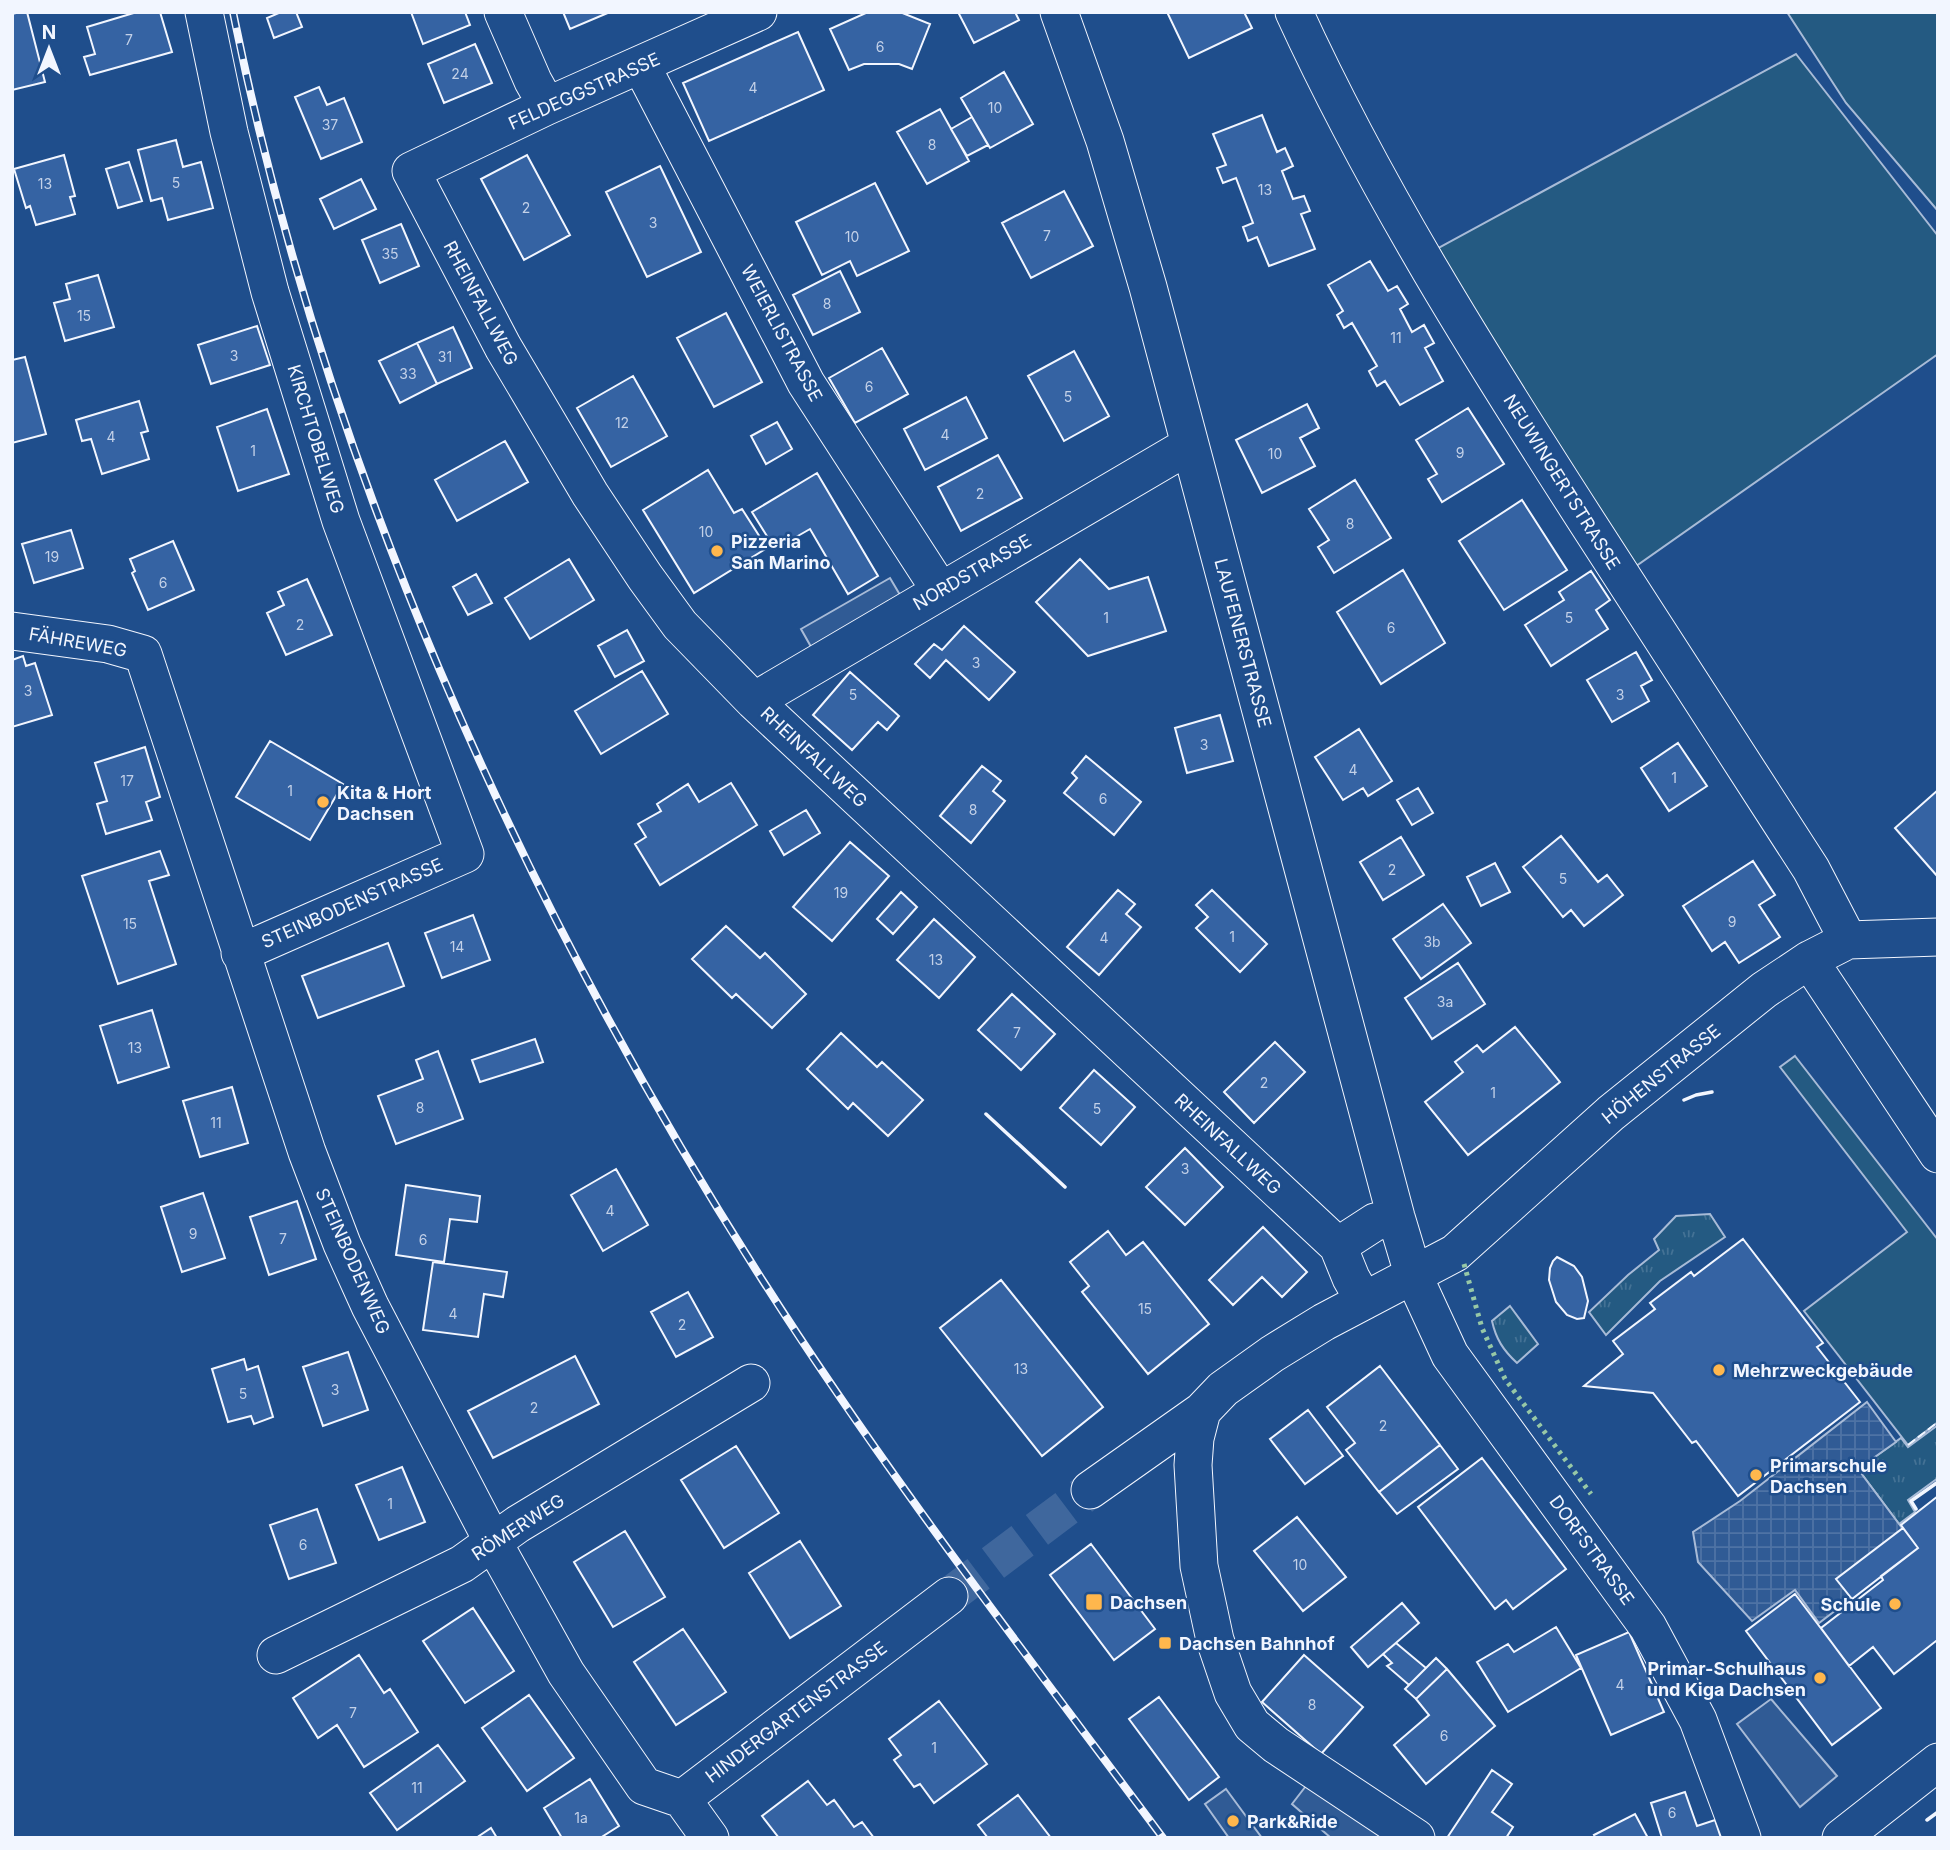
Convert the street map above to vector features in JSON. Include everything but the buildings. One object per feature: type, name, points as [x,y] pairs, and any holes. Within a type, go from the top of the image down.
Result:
[{"type":"street","name":"KIRCHTOBELWEG","points":[[204,12],[229,132],[270,292],[341,521],[465,854]]},
{"type":"street","points":[[503,12],[547,106]]},
{"type":"street","name":"FELDEGGSTRASSE","points":[[411,171],[547,106],[758,12]]},
{"type":"street","name":"LAUFENERSTRASSE","points":[[1059,12],[1105,141],[1148,287],[1414,1277]]},
{"type":"street","name":"NEUWINGERTSTRASSE","points":[[1294,12],[1422,259],[1811,869],[1848,940]]},
{"type":"street","name":"WEIERLISTRASSE","points":[[641,65],[806,383],[940,590]]},
{"type":"street","name":"RHEINFALLWEG","points":[[411,171],[503,347],[590,494],[680,625],[754,701],[1338,1246],[1364,1301]]},
{"type":"street","name":"NORDSTRASSE","points":[[754,701],[1190,445]]},
{"type":"street","name":"FÄHREWEG","points":[[12,631],[108,644],[143,654]]},
{"type":"street","name":"STEINBODENWEG","points":[[143,654],[307,1152],[342,1244],[370,1306],[493,1542],[566,1673],[644,1786],[682,1799]]},
{"type":"street","name":"STEINBODENSTRASSE","points":[[240,953],[465,854]]},
{"type":"street","name":"HÖHENSTRASSE","points":[[1202,1411],[1223,1389],[1272,1354],[1324,1322],[1455,1254],[1611,1113],[1764,990],[1809,960],[1848,940],[1938,937]]},
{"type":"street","points":[[1809,960],[1938,1154]]},
{"type":"street","points":[[1338,1246],[1375,1223],[1396,1217]]},
{"type":"street","name":"DORFSTRASSE","points":[[1414,1277],[1450,1355],[1648,1627],[1698,1720],[1742,1838]]},
{"type":"street","name":"RÖMERWEG","points":[[276,1655],[462,1564],[518,1524],[751,1382]]},
{"type":"street","points":[[1090,1490],[1202,1411]]},
{"type":"street","points":[[1202,1411],[1195,1438],[1193,1465],[1199,1566],[1215,1640],[1233,1693],[1252,1725],[1276,1745],[1416,1838]]},
{"type":"street","name":"HINDERGARTENSTRASSE","points":[[682,1799],[949,1596]]},
{"type":"street","points":[[1841,1838],[1938,1762]]},
{"type":"street","points":[[682,1799],[710,1838]]},
{"type":"green space","points":[[1787,12],[1938,12],[1938,211],[1846,103]]},
{"type":"green space","points":[[1796,54],[1938,236],[1938,354],[1629,571],[1429,253]]},
{"type":"green space","points":[[1795,1056],[1938,1240],[1938,1422],[1908,1445],[1804,1311],[1907,1232],[1780,1067]]},
{"type":"green space","points":[[1710,1214],[1725,1237],[1660,1281],[1606,1335],[1589,1312],[1659,1250],[1654,1239],[1676,1216]]},
{"type":"green space","points":[[1510,1306],[1538,1344],[1517,1363],[1501,1344],[1492,1321]]},
{"type":"green space","points":[[1938,1425],[1938,1478],[1908,1500],[1915,1512],[1899,1524],[1858,1469],[1901,1438],[1908,1447]]},
{"type":"shaded area","points":[[890,578],[903,600],[814,652],[801,629]]},
{"type":"shaded area","points":[[1867,1402],[1896,1442],[1858,1469],[1917,1548],[1819,1623],[1795,1590],[1752,1621],[1698,1562],[1693,1532],[1740,1501]]},
{"type":"shaded area","points":[[1771,1699],[1837,1776],[1800,1807],[1737,1724]]},
{"type":"shaded area","points":[[1309,1782],[1385,1832],[1381,1838],[1331,1838],[1292,1804]]},
{"type":"shaded area","name":"Park&Ride","points":[[1226,1789],[1262,1838],[1229,1838],[1205,1804]]},
{"type":"tunnel","points":[[949,1596],[1090,1490]]},
{"type":"railway","points":[[233,12],[272,179],[319,345],[376,509],[440,670],[511,829],[589,984],[674,1135],[810,1353],[958,1563],[1163,1838]]},
{"type":"hedge","points":[[1464,1264],[1482,1328],[1505,1379],[1591,1494]]},
{"type":"fence","points":[[1908,1445],[1938,1422]]},
{"type":"wall","points":[[1684,1100],[1712,1092]]},
{"type":"wall","points":[[986,1114],[1065,1187]]},
{"type":"wall","points":[[1916,1509],[1911,1501],[1938,1482]]},
{"type":"wall","points":[[1927,1820],[1938,1812]]},
{"type":"place","name":"Pizzeria San Marino","points":[[717,551]]},
{"type":"place","name":"Kita & Hort Dachsen","points":[[323,802]]},
{"type":"place","name":"Mehrzweckgebäude","points":[[1719,1370]]},
{"type":"place","name":"Primarschule Dachsen","points":[[1756,1475]]},
{"type":"place","name":"Dachsen","points":[[1094,1602]]},
{"type":"place","name":"Schule","points":[[1895,1604]]},
{"type":"place","name":"Dachsen Bahnhof","points":[[1165,1643]]},
{"type":"place","name":"Primar-Schulhaus und Kiga Dachsen","points":[[1820,1678]]},
{"type":"place","name":"Park&Ride","points":[[1233,1821]]}]
